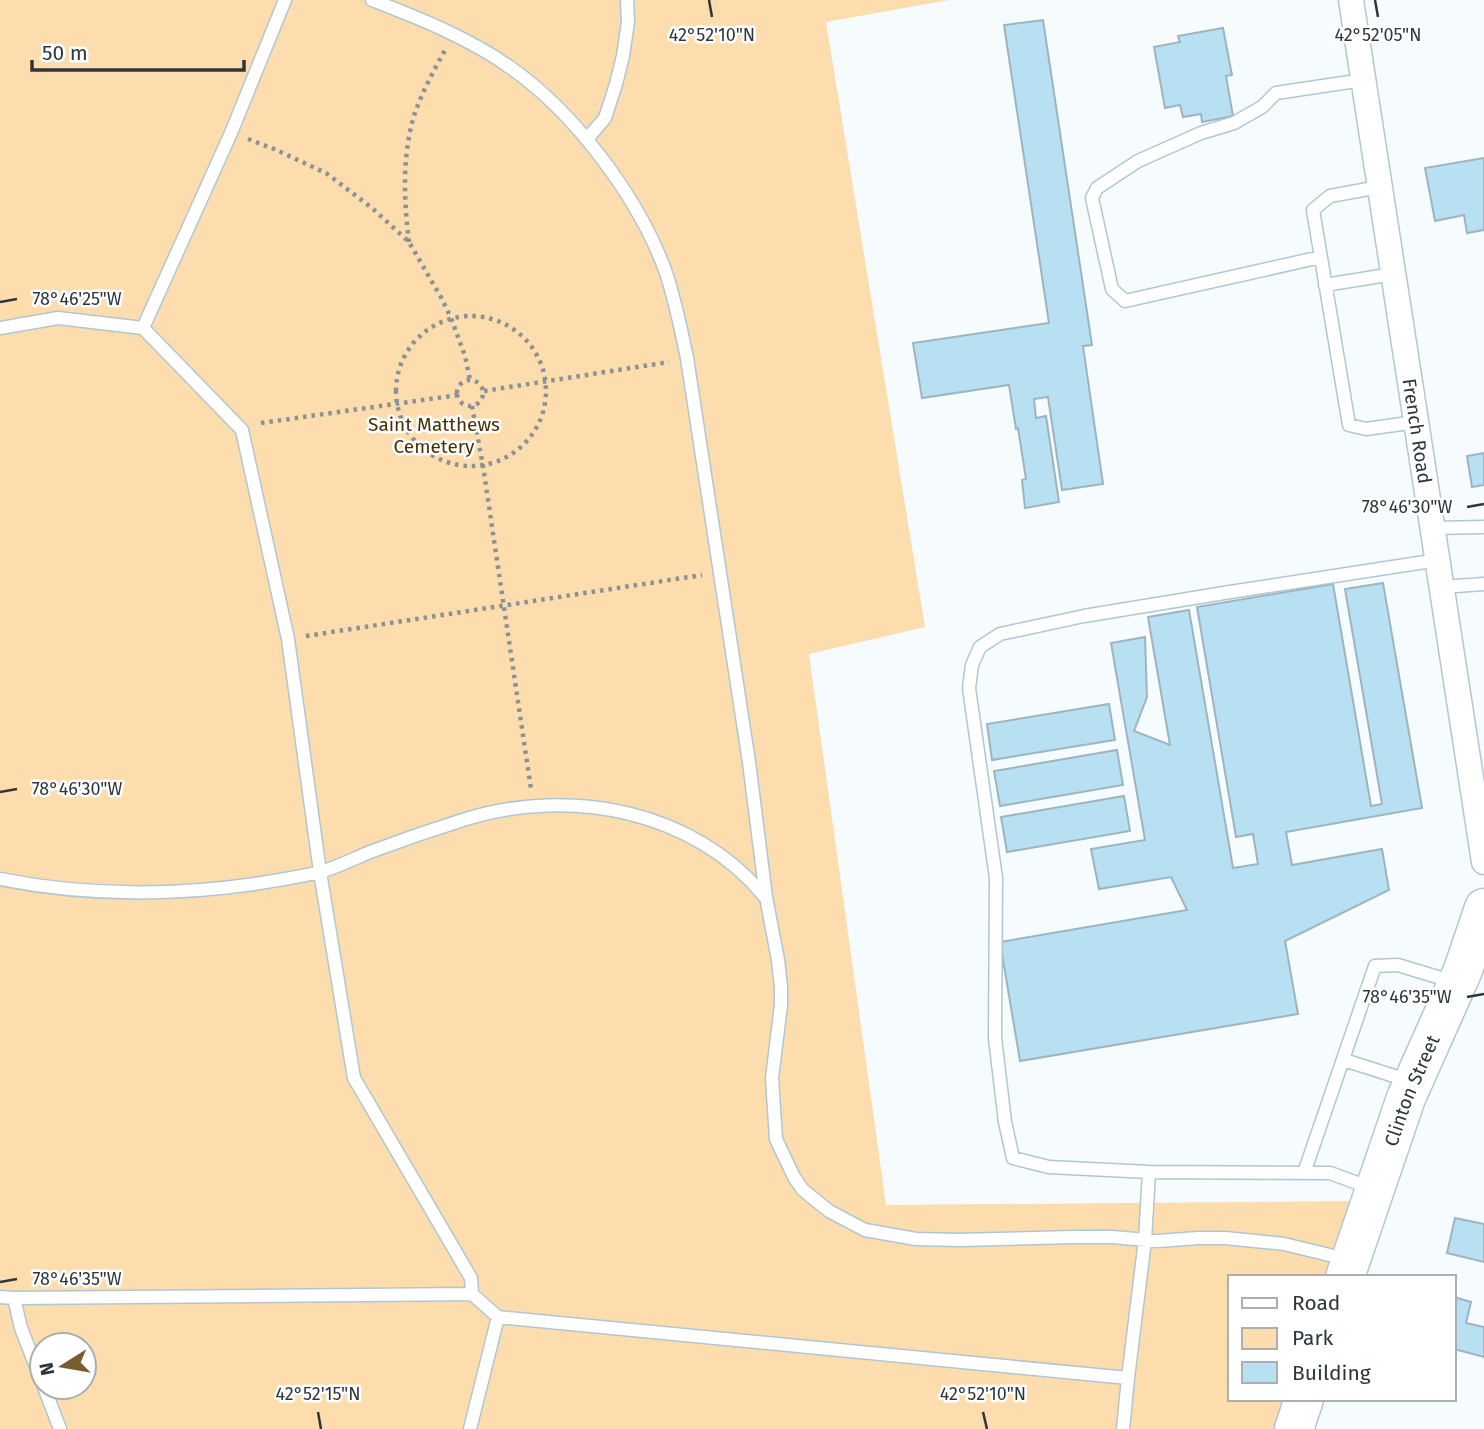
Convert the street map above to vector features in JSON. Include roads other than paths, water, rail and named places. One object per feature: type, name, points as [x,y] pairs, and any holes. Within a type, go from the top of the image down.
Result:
[{"type":"main road","name":"Clinton Street","points":[[1348,1269],[1406,1098],[1457,984],[1484,908]]},
{"type":"main road","points":[[1294,1429],[1303,1401]]},
{"type":"street","name":"French Road","points":[[1350,0],[1484,862]]},
{"type":"lane","points":[[143,328],[231,133],[285,0]]},
{"type":"lane","points":[[372,0],[454,34],[513,69],[563,113],[587,139],[624,191],[648,233],[664,269],[675,303],[687,358],[757,820],[761,866],[778,960],[781,1005],[772,1078],[776,1139],[803,1190],[829,1211],[865,1230],[902,1237],[960,1240],[1073,1237],[1158,1241],[1199,1238],[1251,1240],[1284,1244],[1348,1269]]},
{"type":"lane","points":[[587,139],[606,118],[616,84],[628,22],[627,0]]},
{"type":"lane","points":[[1321,257],[1125,301],[1112,289],[1092,198],[1097,188],[1138,161],[1200,133],[1234,122],[1262,107],[1276,93],[1363,80]]},
{"type":"lane","points":[[1379,187],[1330,196],[1313,210],[1349,425],[1366,429],[1416,422]]},
{"type":"lane","points":[[1325,285],[1393,274]]},
{"type":"lane","points":[[0,328],[58,318],[143,328],[242,430],[288,639],[320,872],[354,1078],[471,1278],[472,1294]]},
{"type":"lane","points":[[1432,528],[1484,527]]},
{"type":"lane","points":[[1375,1189],[1330,1173],[1149,1172],[1049,1167],[1013,1158],[1005,1122],[995,1038],[996,878],[969,688],[972,665],[980,647],[1000,634],[1084,616],[1437,560]]},
{"type":"lane","points":[[1441,587],[1484,584]]},
{"type":"lane","points":[[0,879],[97,891],[146,893],[229,887],[320,872],[468,818],[503,809],[578,806],[597,807],[638,816],[695,838],[747,877],[766,897]]},
{"type":"lane","points":[[1304,1173],[1375,966],[1398,965],[1457,984]]},
{"type":"lane","points":[[1344,1060],[1414,1082]]},
{"type":"lane","points":[[1123,1429],[1145,1240],[1149,1172]]},
{"type":"lane","points":[[0,1297],[472,1294],[498,1317],[1128,1378]]},
{"type":"lane","points":[[14,1298],[28,1346]]},
{"type":"lane","points":[[470,1429],[498,1317]]},
{"type":"lane","points":[[49,1401],[60,1429]]},
{"type":"park label","name":"Saint Matthews Cemetery","points":[[434,435]]}]
